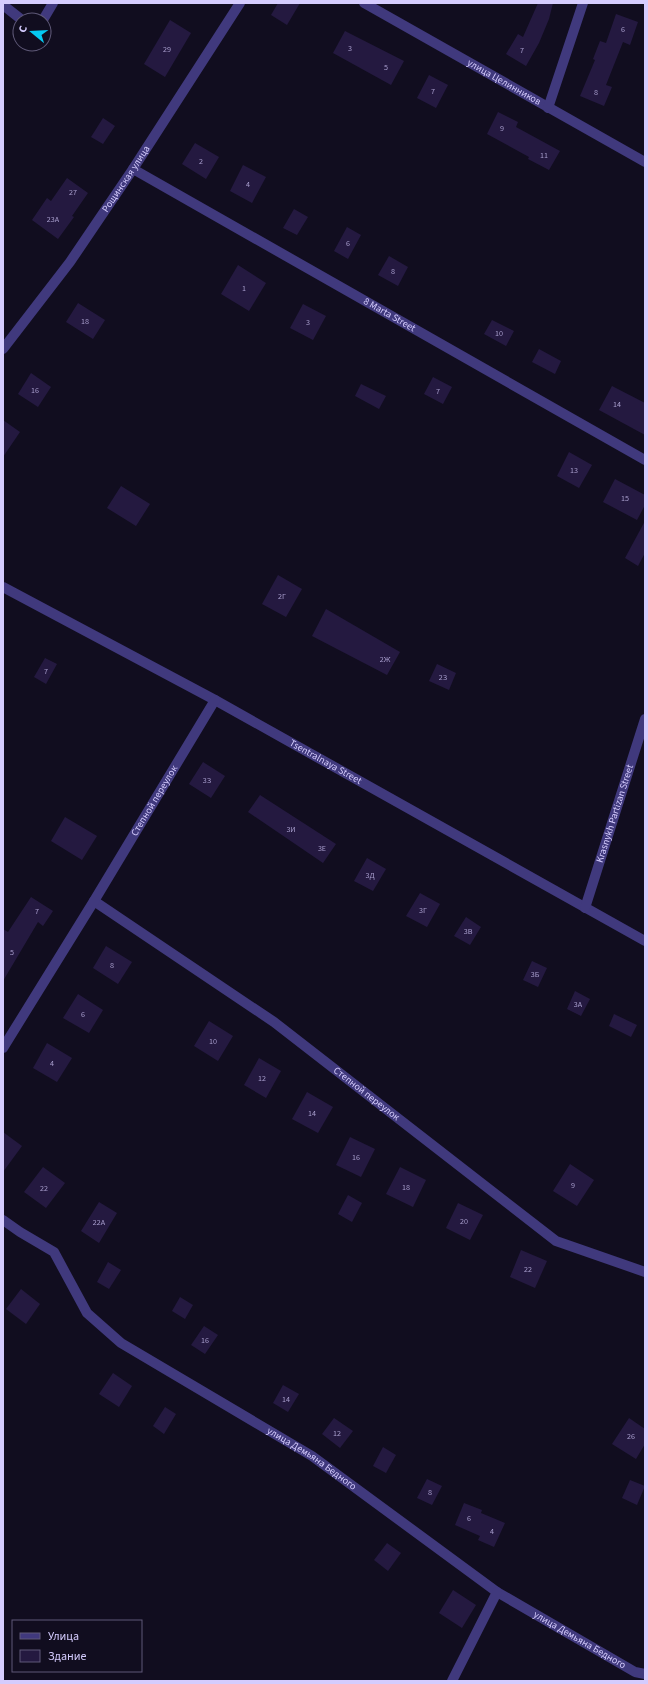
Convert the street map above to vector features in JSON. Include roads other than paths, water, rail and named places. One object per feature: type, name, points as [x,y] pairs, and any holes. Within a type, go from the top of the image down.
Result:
[{"type":"street","points":[[48,12],[53,3]]},
{"type":"street","name":"Рощинская улица","points":[[3,349],[70,262],[133,169],[240,3]]},
{"type":"street","name":"улица Целинников","points":[[364,3],[645,162]]},
{"type":"street","points":[[548,108],[583,3]]},
{"type":"street","points":[[3,5],[12,12]]},
{"type":"street","name":"8 Marta Street","points":[[133,169],[645,460]]},
{"type":"street","name":"Tsentralnaya Street","points":[[3,587],[215,700],[645,941]]},
{"type":"street","name":"Степной переулок","points":[[3,1048],[94,901],[215,700]]},
{"type":"street","name":"Krasnykh Partizan Street","points":[[585,908],[645,719]]},
{"type":"street","name":"Степной переулок","points":[[94,901],[274,1022],[556,1241],[645,1272]]},
{"type":"street","name":"улица Демьяна Бедного","points":[[3,1220],[54,1252],[87,1313],[121,1342],[312,1456],[497,1592],[635,1672],[645,1674]]},
{"type":"street","points":[[452,1681],[497,1592]]}]
